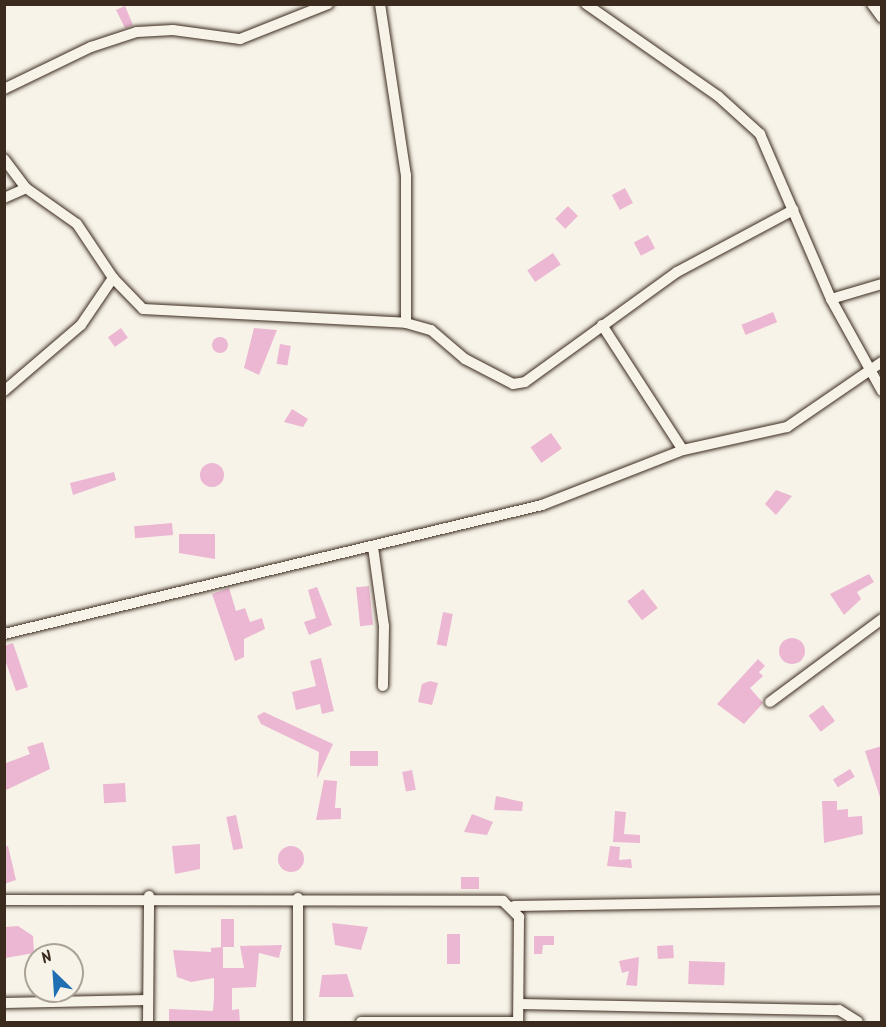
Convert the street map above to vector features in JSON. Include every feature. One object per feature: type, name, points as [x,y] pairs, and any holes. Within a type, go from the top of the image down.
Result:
[{"type":"street","points":[[4,89],[91,47],[138,32],[173,30],[240,39],[328,4]]},
{"type":"street","points":[[380,4],[406,183],[402,263],[406,323]]},
{"type":"street","points":[[586,4],[749,123],[767,146],[831,299],[866,370],[882,391]]},
{"type":"street","points":[[873,4],[882,18]]},
{"type":"street","points":[[4,159],[26,188],[77,224],[113,278],[143,309],[156,313],[406,323],[431,330],[465,359],[513,384],[525,382],[702,256],[793,210]]},
{"type":"street","points":[[4,198],[26,188]]},
{"type":"street","points":[[4,391],[81,326],[113,278]]},
{"type":"street","points":[[831,299],[882,284]]},
{"type":"street","points":[[602,325],[683,450]]},
{"type":"street","points":[[4,634],[542,506],[683,450],[787,428],[866,370],[882,362]]},
{"type":"street","points":[[373,547],[384,626],[383,686]]},
{"type":"street","points":[[770,702],[882,619]]},
{"type":"street","points":[[148,1023],[149,896]]},
{"type":"street","points":[[4,900],[149,896],[503,901],[514,906],[882,900]]},
{"type":"street","points":[[298,898],[298,1023]]},
{"type":"street","points":[[361,1023],[518,1022],[519,916],[514,906]]},
{"type":"street","points":[[4,1004],[148,1002]]},
{"type":"street","points":[[519,1004],[839,1010],[858,1023]]},
{"type":"building","points":[[125,6],[133,25],[125,28],[116,10]]},
{"type":"building","points":[[625,188],[633,203],[620,210],[612,195]]},
{"type":"building","points":[[568,206],[578,216],[565,229],[555,219]]},
{"type":"building","points":[[648,235],[655,248],[641,256],[634,243]]},
{"type":"building","points":[[553,253],[561,265],[535,282],[527,270]]},
{"type":"building","points":[[773,312],[777,322],[746,335],[741,325]]},
{"type":"building","points":[[121,328],[128,338],[115,347],[108,337]]},
{"type":"building","points":[[254,328],[277,330],[259,375],[244,368]]},
{"type":"building","points":[[220,337],[226,339],[228,345],[226,351],[220,353],[214,351],[212,345],[214,339]]},
{"type":"building","points":[[280,344],[291,346],[287,366],[277,364]]},
{"type":"building","points":[[292,409],[308,419],[303,427],[284,422]]},
{"type":"building","points":[[551,433],[562,449],[541,463],[531,447]]},
{"type":"building","points":[[212,463],[220,467],[224,475],[220,483],[212,487],[204,483],[200,475],[204,467]]},
{"type":"building","points":[[114,472],[116,480],[73,495],[70,483]]},
{"type":"building","points":[[776,490],[792,496],[776,515],[765,504]]},
{"type":"building","points":[[172,523],[173,535],[135,538],[134,526]]},
{"type":"building","points":[[179,534],[215,534],[215,559],[179,553]]},
{"type":"building","points":[[869,574],[874,582],[857,592],[861,599],[844,615],[830,594]]},
{"type":"building","points":[[369,586],[373,625],[360,626],[356,587]]},
{"type":"building","points":[[317,587],[332,625],[309,635],[304,622],[316,618],[308,590]]},
{"type":"building","points":[[229,588],[236,611],[245,608],[250,622],[262,618],[265,629],[244,639],[244,657],[235,661],[212,594]]},
{"type":"building","points":[[643,589],[658,608],[642,620],[627,601]]},
{"type":"building","points":[[443,612],[453,614],[447,646],[437,644]]},
{"type":"building","points":[[792,638],[801,642],[805,651],[801,660],[792,664],[783,660],[779,651],[783,642]]},
{"type":"building","points":[[13,643],[28,687],[16,691],[4,657],[4,646]]},
{"type":"building","points":[[321,658],[334,711],[322,714],[320,704],[296,710],[292,692],[316,686],[310,661]]},
{"type":"building","points":[[758,659],[765,666],[759,672],[763,676],[750,688],[763,703],[744,724],[717,704]]},
{"type":"building","points":[[430,681],[438,683],[432,705],[418,702],[422,684]]},
{"type":"building","points":[[823,705],[835,721],[821,732],[809,716]]},
{"type":"building","points":[[264,712],[333,744],[317,779],[319,752],[261,724],[257,716]]},
{"type":"building","points":[[43,742],[50,769],[4,791],[6,763],[30,754],[27,747]]},
{"type":"building","points":[[882,746],[882,796],[880,797],[865,751]]},
{"type":"building","points":[[350,751],[378,751],[378,766],[350,766]]},
{"type":"building","points":[[850,769],[855,777],[838,787],[833,780]]},
{"type":"building","points":[[412,770],[416,790],[406,792],[402,772]]},
{"type":"building","points":[[324,780],[337,781],[335,808],[341,808],[341,819],[316,820]]},
{"type":"building","points":[[125,783],[126,802],[104,803],[103,784]]},
{"type":"building","points":[[496,796],[523,802],[522,811],[494,810]]},
{"type":"building","points":[[822,801],[837,801],[837,810],[848,809],[848,817],[862,816],[863,834],[824,843]]},
{"type":"building","points":[[615,811],[626,812],[624,834],[640,835],[640,843],[613,842]]},
{"type":"building","points":[[472,814],[493,822],[487,835],[464,832]]},
{"type":"building","points":[[236,815],[243,848],[233,850],[226,817]]},
{"type":"building","points":[[200,844],[200,869],[175,874],[172,846]]},
{"type":"building","points":[[8,846],[16,880],[4,884],[4,847]]},
{"type":"building","points":[[291,846],[300,850],[304,859],[300,868],[291,872],[282,868],[278,859],[282,850]]},
{"type":"building","points":[[610,846],[620,847],[619,860],[631,859],[632,868],[607,866]]},
{"type":"building","points":[[461,877],[479,877],[479,889],[461,889]]},
{"type":"building","points":[[221,919],[234,919],[234,947],[221,947]]},
{"type":"building","points":[[332,923],[368,927],[361,950],[335,945]]},
{"type":"building","points":[[18,926],[33,936],[33,943],[24,943],[24,955],[5,958],[6,927]]},
{"type":"building","points":[[447,934],[460,934],[460,964],[447,964]]},
{"type":"building","points":[[534,936],[554,936],[554,945],[543,945],[542,954],[534,954]]},
{"type":"building","points":[[282,945],[279,958],[259,953],[256,987],[232,988],[232,1010],[239,1009],[240,1023],[169,1023],[169,1009],[213,1011],[214,997],[214,978],[191,982],[177,977],[173,950],[211,952],[211,948],[223,947],[223,968],[244,968],[240,946]]},
{"type":"building","points":[[673,945],[674,958],[658,959],[657,946]]},
{"type":"building","points":[[639,957],[637,986],[626,985],[629,971],[622,973],[619,961]]},
{"type":"building","points":[[689,961],[725,962],[724,985],[688,984]]},
{"type":"building","points":[[347,974],[354,997],[319,997],[322,975]]}]
